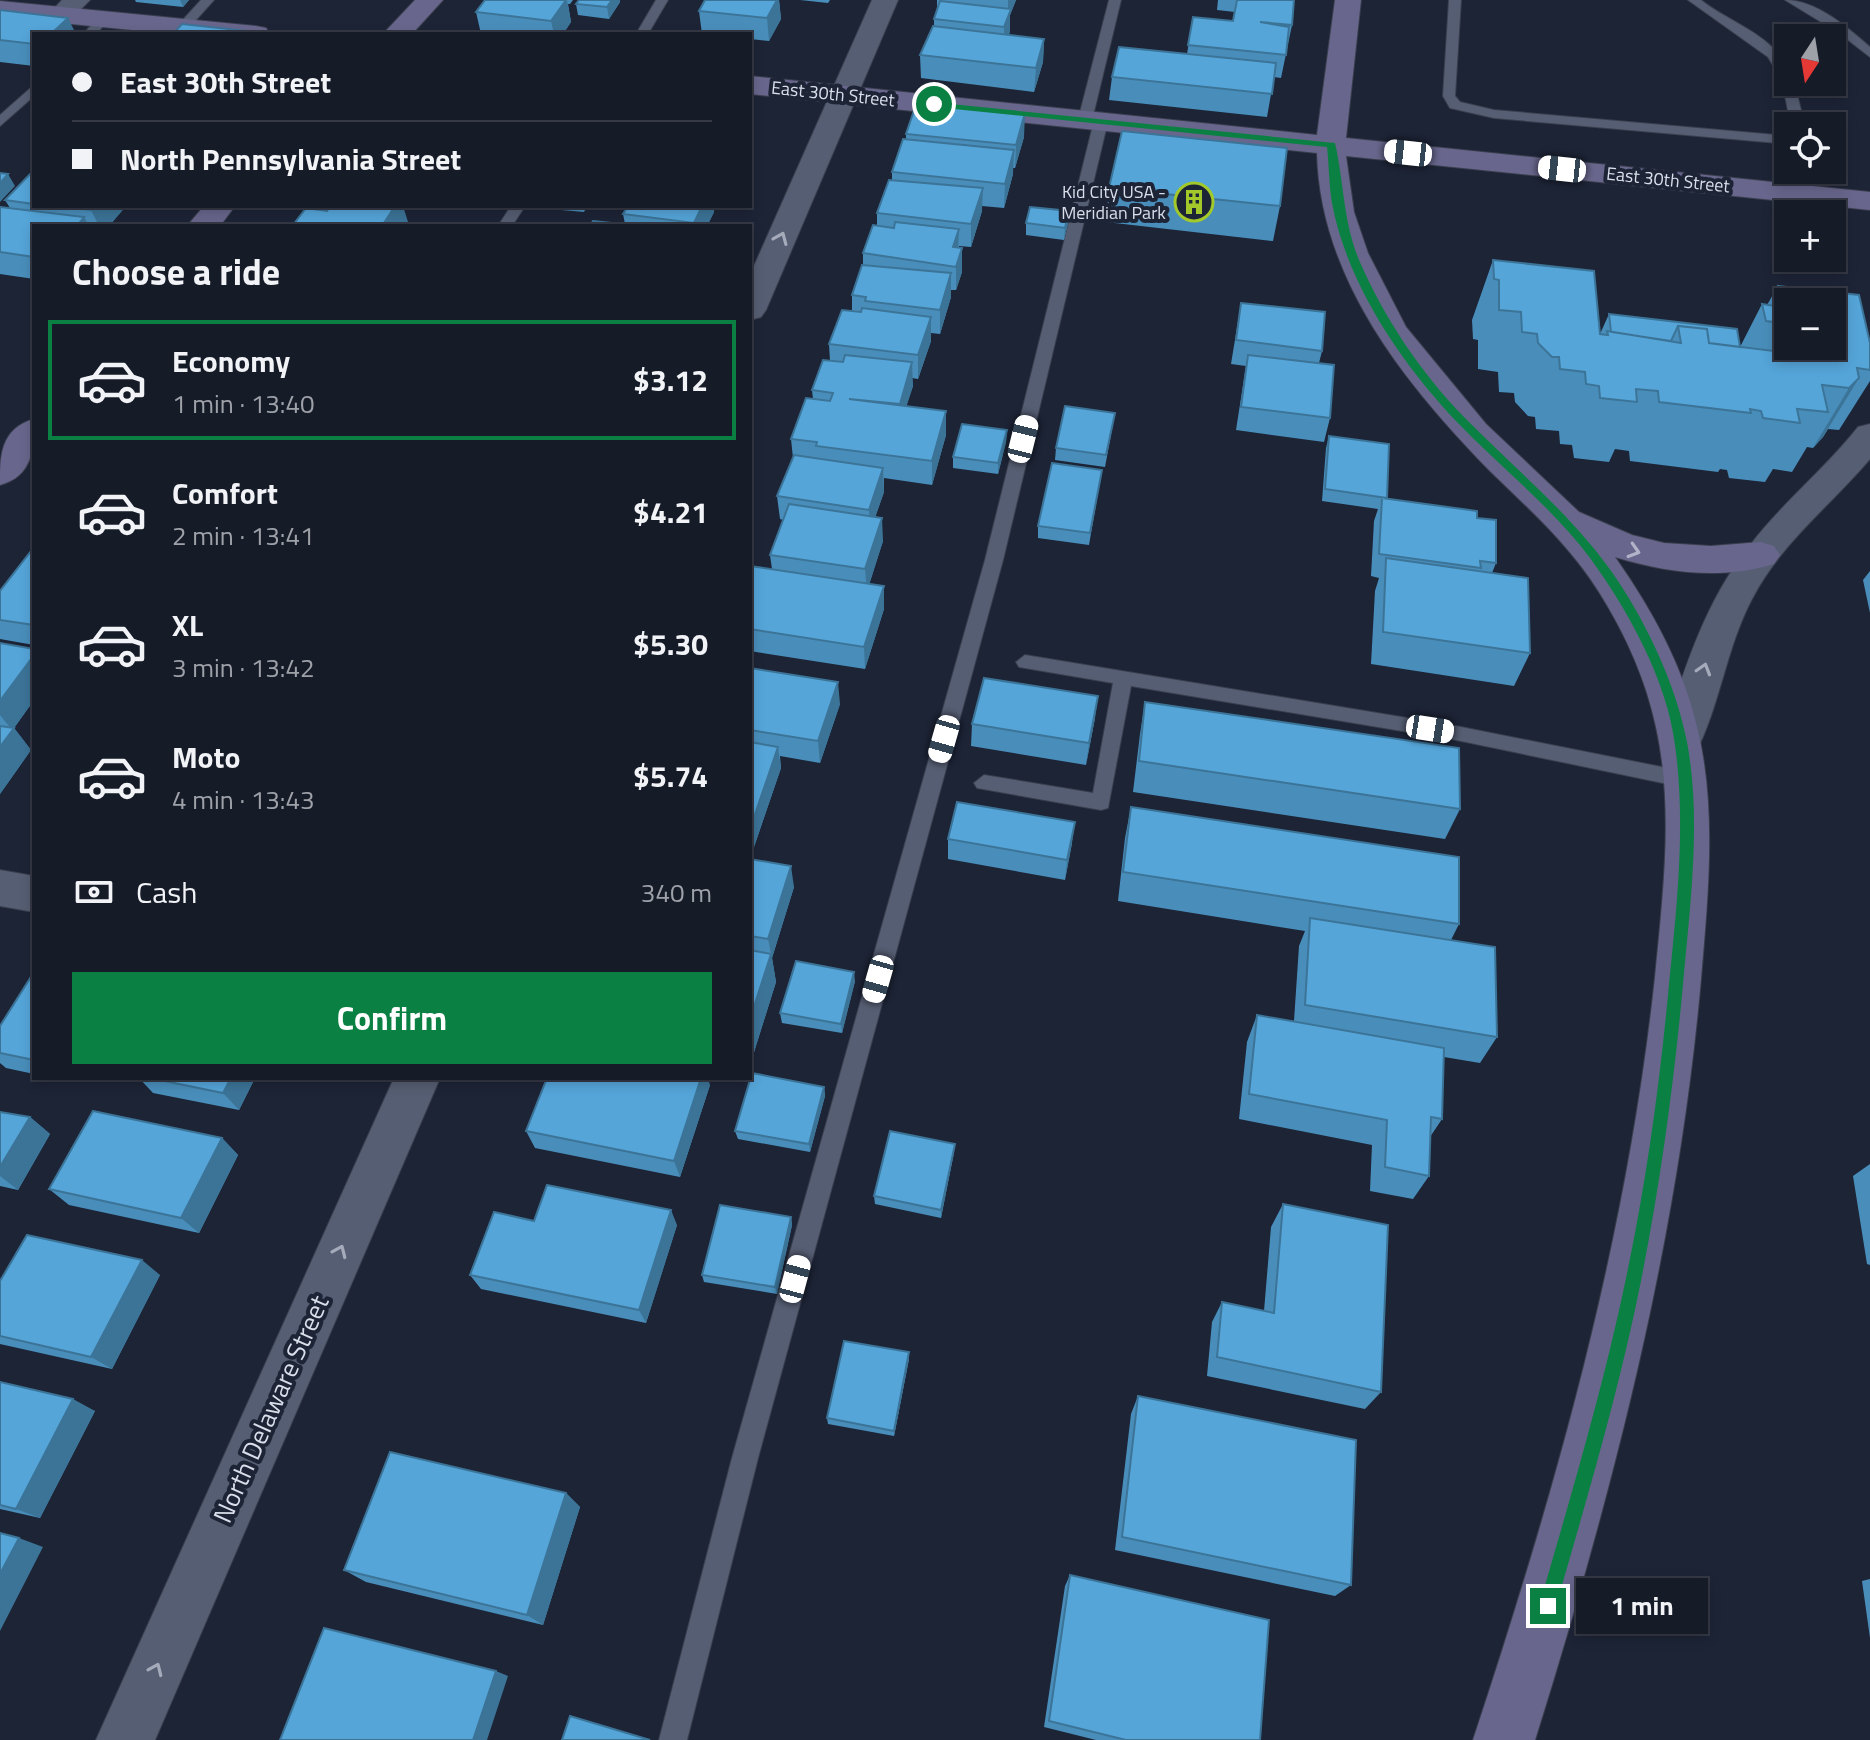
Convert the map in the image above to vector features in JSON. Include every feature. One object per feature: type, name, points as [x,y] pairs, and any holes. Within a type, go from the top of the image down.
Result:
[{"type":"street","points":[[399,32],[430,0]]},
{"type":"street","points":[[752,305],[885,0]]},
{"type":"street","points":[[1348,0],[1332,145],[1337,204],[1353,256],[1374,301],[1401,346],[1463,422],[1564,518],[1608,576],[1635,623],[1669,698],[1682,761],[1686,836],[1678,972],[1660,1129],[1633,1281],[1582,1490],[1504,1740]]},
{"type":"street","points":[[0,9],[69,8],[96,27],[183,27],[235,32]]},
{"type":"street","name":"East 30th Street","points":[[752,85],[1870,201]]},
{"type":"street","points":[[205,224],[218,208]]},
{"type":"street","points":[[0,473],[32,433]]},
{"type":"street","points":[[1682,761],[1717,626],[1761,555],[1868,439]]},
{"type":"street","points":[[1564,518],[1621,547],[1676,561],[1719,561],[1761,555]]},
{"type":"street","points":[[0,888],[32,894]]},
{"type":"street","name":"North Delaware Street","points":[[125,1740],[416,1080]]},
{"type":"lane","points":[[183,27],[208,0]]},
{"type":"lane","points":[[643,32],[662,0]]},
{"type":"lane","points":[[673,1740],[745,1458],[994,560],[1093,120],[1115,0]]},
{"type":"lane","points":[[1455,0],[1449,96],[1455,105],[1494,114],[1774,139]]},
{"type":"lane","points":[[1694,0],[1743,32],[1774,58]]},
{"type":"lane","points":[[1791,0],[1843,30],[1870,53]]},
{"type":"lane","points":[[0,122],[32,91]]},
{"type":"lane","points":[[1025,662],[1456,733],[1682,761]]},
{"type":"lane","points":[[984,783],[1101,802],[1123,679]]},
{"type":"building","points":[[485,0],[566,0],[551,21],[476,12]]},
{"type":"building","points":[[579,0],[612,0],[607,7],[576,4]]},
{"type":"building","points":[[705,0],[777,0],[767,18],[699,11]]},
{"type":"building","points":[[1237,0],[1294,0],[1292,25],[1260,22],[1289,27],[1286,55],[1188,45],[1193,17],[1233,21]]},
{"type":"building","points":[[940,1],[1011,9],[1004,27],[934,19]]},
{"type":"building","points":[[0,10],[68,18],[53,32],[32,32],[32,44],[0,40]]},
{"type":"building","points":[[182,24],[256,32],[175,32]]},
{"type":"building","points":[[933,26],[1044,39],[1036,68],[920,55]]},
{"type":"building","points":[[1119,47],[1276,63],[1272,94],[1112,77]]},
{"type":"building","points":[[917,102],[1025,113],[1016,145],[906,134]]},
{"type":"building","points":[[1122,131],[1287,148],[1280,206],[1109,188]]},
{"type":"building","points":[[903,139],[1014,150],[1005,184],[892,172]]},
{"type":"building","points":[[32,172],[32,204],[5,200]]},
{"type":"building","points":[[889,180],[983,188],[971,224],[877,213]]},
{"type":"building","points":[[0,207],[84,217],[79,224],[32,224],[32,257],[0,252]]},
{"type":"building","points":[[1030,207],[1069,211],[1065,228],[1026,223]]},
{"type":"building","points":[[306,208],[327,211],[329,208],[394,208],[383,224],[294,224]]},
{"type":"building","points":[[627,208],[701,208],[694,223],[623,214]]},
{"type":"building","points":[[593,221],[621,224],[591,224]]},
{"type":"building","points":[[895,222],[959,229],[953,247],[962,248],[956,267],[863,253],[873,225],[894,228]]},
{"type":"building","points":[[1493,260],[1594,271],[1600,334],[1608,335],[1607,331],[1681,343],[1678,326],[1707,329],[1709,343],[1774,351],[1774,360],[1846,360],[1846,294],[1859,295],[1870,343],[1870,370],[1857,368],[1859,378],[1849,388],[1822,385],[1828,412],[1797,409],[1800,423],[1763,418],[1761,411],[1750,409],[1751,413],[1659,402],[1658,391],[1636,389],[1637,402],[1600,398],[1599,386],[1586,384],[1585,372],[1560,369],[1559,357],[1552,357],[1538,343],[1537,334],[1522,332],[1521,312],[1499,310],[1499,280],[1494,279]]},
{"type":"building","points":[[862,265],[951,273],[940,310],[865,301],[866,297],[852,295]]},
{"type":"building","points":[[1241,303],[1325,312],[1322,351],[1236,340]]},
{"type":"building","points":[[1762,304],[1774,306],[1774,322],[1766,321]]},
{"type":"building","points":[[862,308],[931,317],[918,355],[829,344],[842,310],[861,312]]},
{"type":"building","points":[[1609,314],[1737,329],[1740,347],[1709,343],[1707,329],[1678,326],[1671,341],[1611,332]]},
{"type":"building","points":[[845,355],[912,362],[900,404],[849,399],[946,411],[932,461],[816,446],[817,442],[791,439],[806,398],[830,401],[833,393],[812,390],[823,360],[843,362]]},
{"type":"building","points":[[1248,355],[1334,365],[1330,418],[1241,407]]},
{"type":"building","points":[[1065,406],[1115,413],[1106,455],[1056,448]]},
{"type":"building","points":[[962,424],[1007,430],[998,463],[953,457]]},
{"type":"building","points":[[1329,436],[1389,444],[1387,498],[1325,489]]},
{"type":"building","points":[[794,455],[883,468],[869,510],[777,496]]},
{"type":"building","points":[[1052,463],[1102,470],[1090,533],[1038,526]]},
{"type":"building","points":[[1382,498],[1477,511],[1477,518],[1496,520],[1496,563],[1480,561],[1481,568],[1379,554]]},
{"type":"building","points":[[789,504],[882,518],[865,569],[770,555]]},
{"type":"building","points":[[32,551],[32,625],[0,620],[0,591]]},
{"type":"building","points":[[1386,558],[1528,578],[1530,653],[1383,632]]},
{"type":"building","points":[[752,566],[884,586],[864,647],[752,629]]},
{"type":"building","points":[[0,643],[32,649],[32,658],[0,701]]},
{"type":"building","points":[[752,668],[838,682],[818,741],[752,730]]},
{"type":"building","points":[[984,678],[1098,696],[1089,743],[972,724]]},
{"type":"building","points":[[1145,702],[1459,748],[1460,809],[1139,761]]},
{"type":"building","points":[[0,726],[14,728],[0,747]]},
{"type":"building","points":[[752,742],[778,747],[752,823]]},
{"type":"building","points":[[957,802],[1075,822],[1067,860],[948,839]]},
{"type":"building","points":[[1131,807],[1459,857],[1459,924],[1123,872]]},
{"type":"building","points":[[752,859],[791,866],[768,939],[752,936]]},
{"type":"building","points":[[1310,918],[1495,947],[1497,1037],[1305,1005]]},
{"type":"building","points":[[752,950],[771,954],[752,1013]]},
{"type":"building","points":[[796,961],[854,972],[841,1024],[780,1013]]},
{"type":"building","points":[[32,975],[32,1060],[0,1053],[0,1026]]},
{"type":"building","points":[[1257,1015],[1444,1048],[1442,1119],[1431,1117],[1429,1176],[1385,1167],[1387,1120],[1249,1094]]},
{"type":"building","points":[[752,1073],[824,1087],[809,1144],[735,1131]]},
{"type":"building","points":[[160,1080],[230,1080],[223,1093]]},
{"type":"building","points":[[546,1080],[700,1080],[674,1161],[526,1131]]},
{"type":"building","points":[[93,1111],[222,1138],[181,1218],[49,1189]]},
{"type":"building","points":[[0,1112],[30,1117],[0,1167]]},
{"type":"building","points":[[890,1131],[955,1144],[941,1210],[874,1196]]},
{"type":"building","points":[[547,1185],[671,1210],[639,1310],[470,1275],[494,1212],[534,1221]]},
{"type":"building","points":[[1283,1204],[1388,1225],[1381,1392],[1217,1357],[1222,1302],[1274,1313]]},
{"type":"building","points":[[720,1205],[791,1217],[775,1287],[702,1275]]},
{"type":"building","points":[[27,1235],[142,1260],[91,1357],[0,1336],[0,1281]]},
{"type":"building","points":[[844,1341],[909,1352],[894,1431],[827,1418]]},
{"type":"building","points":[[0,1382],[73,1399],[16,1509],[0,1505]]},
{"type":"building","points":[[1138,1396],[1356,1440],[1351,1585],[1122,1537]]},
{"type":"building","points":[[390,1452],[566,1493],[527,1615],[344,1570]]},
{"type":"building","points":[[0,1533],[19,1538],[0,1574]]},
{"type":"building","points":[[1070,1575],[1269,1620],[1260,1740],[1126,1740],[1049,1721]]},
{"type":"building","points":[[324,1628],[496,1671],[473,1740],[280,1740]]},
{"type":"building","points":[[570,1716],[650,1740],[562,1740]]},
{"type":"place","name":"Kid City USA - Meridian Park","points":[[1194,202]]},
{"type":"route","points":[[934,104],[1332,145],[1332,165],[1342,224],[1362,277],[1401,346],[1459,418],[1564,518],[1616,587],[1652,655],[1669,698],[1681,743],[1686,822],[1684,891],[1669,1057],[1660,1129],[1633,1281],[1594,1445],[1548,1606]]}]
